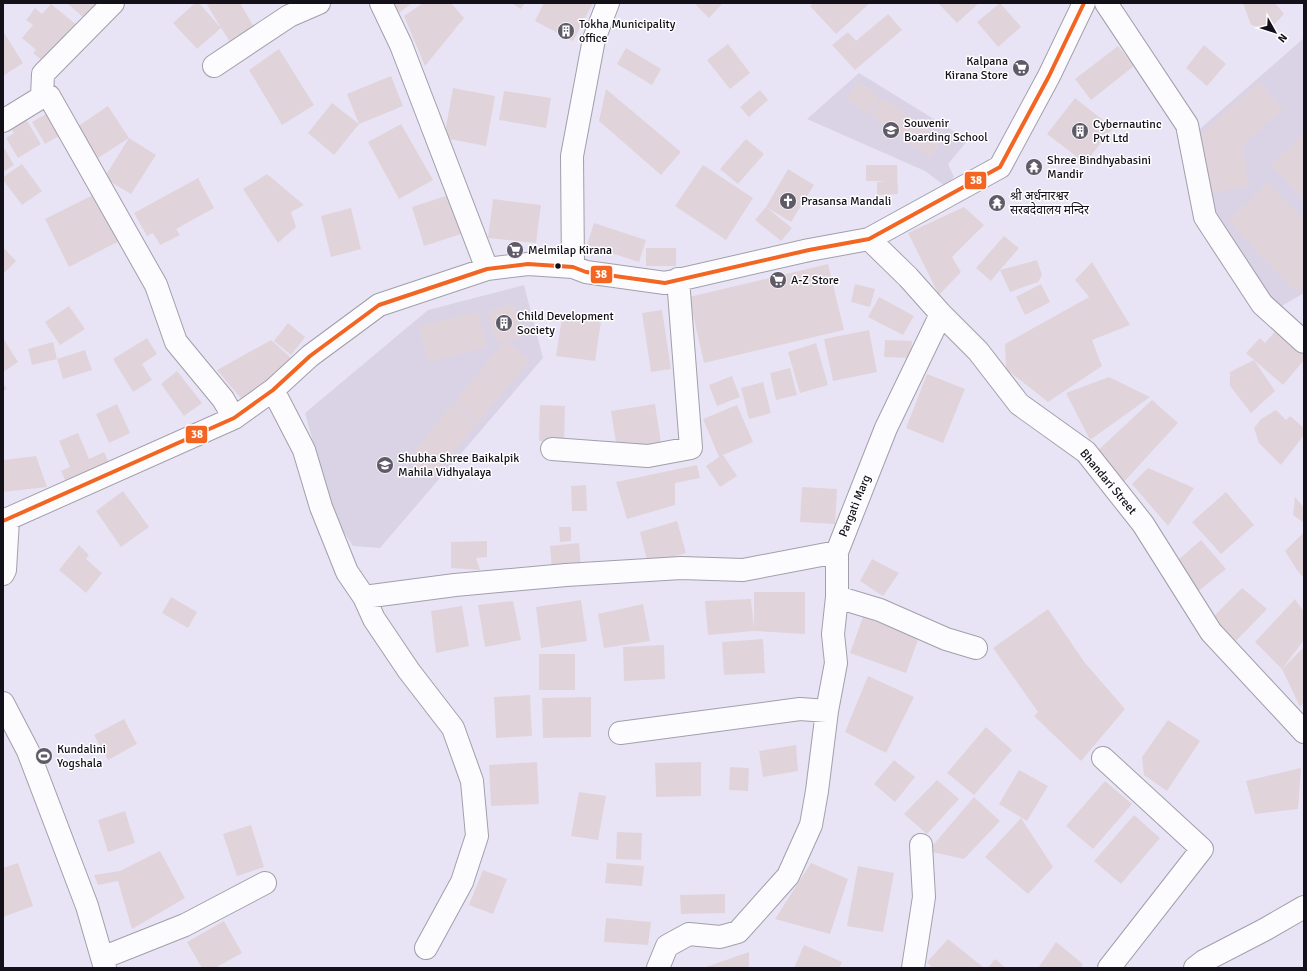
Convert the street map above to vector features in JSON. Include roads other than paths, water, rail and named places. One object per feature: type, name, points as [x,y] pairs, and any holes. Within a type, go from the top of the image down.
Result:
[{"type":"street","points":[[3,121],[42,97],[43,74],[113,3]]},
{"type":"street","points":[[214,66],[289,16],[319,3]]},
{"type":"street","points":[[381,3],[401,45],[487,269]]},
{"type":"street","points":[[573,267],[572,156],[594,39],[608,3]]},
{"type":"street","points":[[3,574],[5,570],[5,520],[234,418],[273,390],[310,356],[379,305],[487,269],[528,264],[573,267],[586,272],[664,283],[809,250],[869,239],[1000,167],[1049,76],[1084,3]]},
{"type":"street","points":[[1106,3],[1187,125],[1205,217],[1262,304],[1304,342]]},
{"type":"street","points":[[42,94],[49,96],[156,285],[176,342],[223,400],[234,418]]},
{"type":"street","name":"Bhandari Street","points":[[869,239],[908,277],[978,352],[1019,404],[1086,452],[1143,524],[1211,632],[1304,732]]},
{"type":"street","points":[[552,449],[648,456],[691,448],[678,279]]},
{"type":"street","name":"Pargati Marg","points":[[658,968],[667,946],[689,934],[720,938],[738,932],[788,876],[811,825],[817,791],[827,711],[836,663],[832,634],[837,597],[836,552],[886,428],[941,314]]},
{"type":"street","points":[[273,390],[304,450],[321,507],[347,572],[364,597],[374,619],[409,671],[453,728],[472,781],[477,836],[462,882],[426,948]]},
{"type":"street","points":[[364,597],[455,585],[566,575],[682,568],[743,570],[836,552]]},
{"type":"street","points":[[837,597],[880,610],[946,639],[976,648]]},
{"type":"street","points":[[3,703],[31,759],[87,906],[103,963],[185,925],[265,882]]},
{"type":"street","points":[[620,733],[800,709],[827,711]]},
{"type":"street","points":[[1103,758],[1202,849],[1109,968]]},
{"type":"street","points":[[913,968],[924,897],[921,845]]},
{"type":"street","points":[[1202,966],[1304,906]]},
{"type":"place","name":"Tokha Municipality office","points":[[566,31]]},
{"type":"place","name":"Kalpana Kirana Store","points":[[1021,68]]},
{"type":"place","name":"Souvenir Boarding School","points":[[891,130]]},
{"type":"place","name":"Cybernautinc Pvt Ltd","points":[[1080,131]]},
{"type":"place","name":"Shree Bindhyabasini Mandir","points":[[1034,167]]},
{"type":"place","name":"Prasansa Mandali","points":[[788,201]]},
{"type":"place","name":"श्री अर्धनारश्वर सरबदेवालय मन्दिर","points":[[997,203]]},
{"type":"place","name":"Melmilap Kirana","points":[[515,250]]},
{"type":"place","name":"A-Z Store","points":[[778,280]]},
{"type":"place","name":"Child Development Society","points":[[504,323]]},
{"type":"place","name":"Shubha Shree Baikalpik Mahila Vidhyalaya","points":[[385,465]]},
{"type":"place","name":"Kundalini Yogshala","points":[[44,756]]}]
